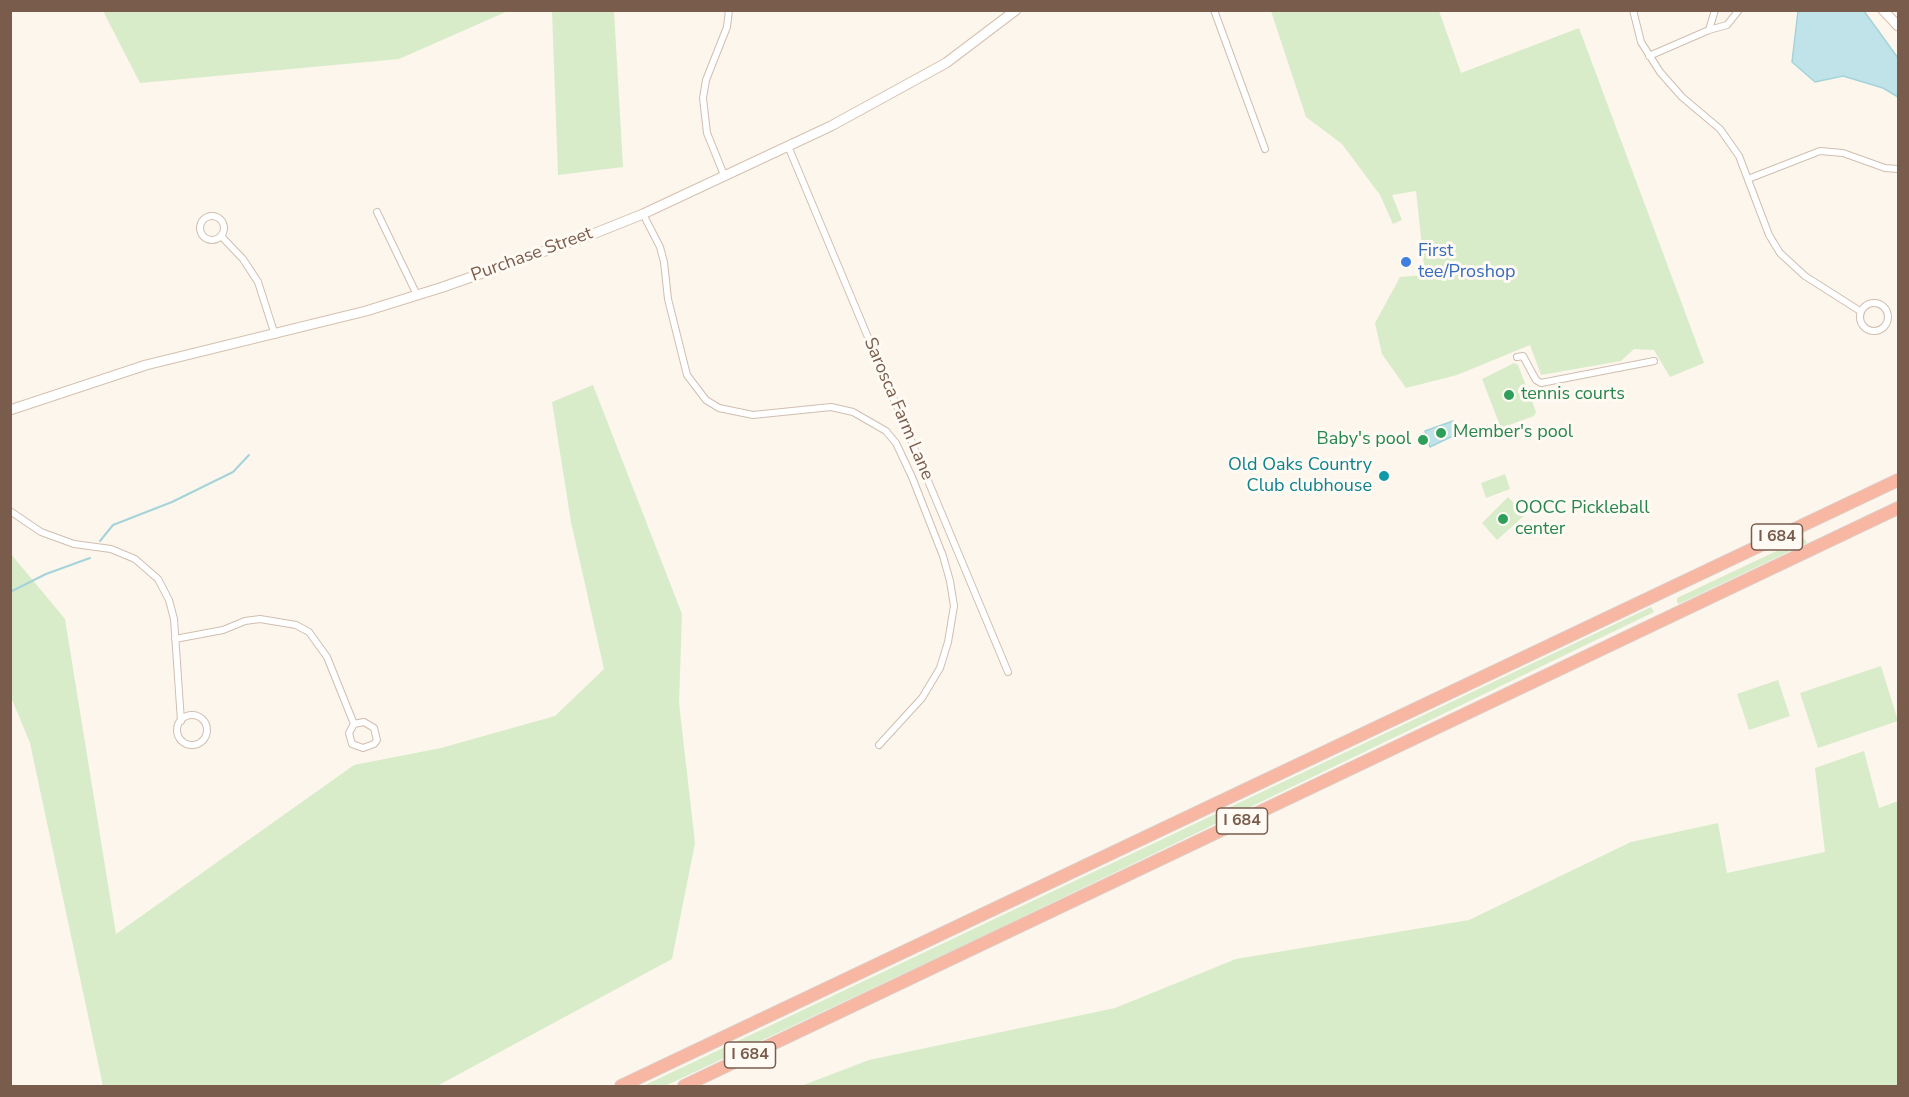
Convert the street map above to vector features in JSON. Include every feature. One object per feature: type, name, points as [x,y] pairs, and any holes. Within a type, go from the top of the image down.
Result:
[{"type":"highway","name":"I 684","points":[[621,1086],[1899,480]]},
{"type":"highway","name":"I 684","points":[[684,1086],[1899,508]]},
{"type":"main road","name":"Purchase Street","points":[[10,410],[139,367],[275,335],[417,295],[548,250],[643,213],[788,146],[924,76],[1017,10]]},
{"type":"main road","points":[[1883,10],[1899,26]]},
{"type":"street","points":[[724,176],[707,133],[703,98],[706,80],[727,27],[729,10]]},
{"type":"street","points":[[1214,10],[1265,149]]},
{"type":"street","points":[[1633,10],[1636,28],[1649,57],[1682,97],[1726,136],[1739,156],[1769,235],[1780,253],[1805,276],[1860,311],[1863,324],[1870,330],[1882,329],[1887,323],[1886,309],[1882,305],[1870,303],[1860,311]]},
{"type":"street","points":[[1709,30],[1715,10]]},
{"type":"street","points":[[1649,57],[1709,30],[1727,25],[1739,10]]},
{"type":"street","name":"Sarosca Farm Lane","points":[[788,146],[1008,672]]},
{"type":"street","points":[[1748,179],[1820,151],[1843,153],[1899,170]]},
{"type":"street","points":[[377,212],[417,295]]},
{"type":"street","points":[[643,213],[660,247],[668,299],[687,375],[706,400],[719,408],[753,415],[831,407],[853,412],[886,431],[896,443],[912,477],[943,556],[954,606],[948,642],[940,668],[922,698],[879,745]]},
{"type":"street","points":[[212,216],[220,219],[224,228],[221,236],[213,240],[204,237],[200,229],[203,220],[212,216]]},
{"type":"street","points":[[221,236],[243,260],[258,282],[275,335]]},
{"type":"street","points":[[1517,357],[1523,356],[1536,380],[1541,383],[1654,361]]},
{"type":"street","points":[[10,511],[41,532],[74,544],[111,549],[135,559],[158,579],[169,600],[174,619],[181,721],[178,730],[184,742],[197,744],[204,738],[206,724],[199,717],[189,716],[181,721]]},
{"type":"street","points":[[175,639],[223,630],[244,621],[260,619],[296,625],[309,632],[327,657],[354,724]]},
{"type":"street","points":[[364,722],[374,728],[376,740],[374,744],[363,748],[352,744],[349,733],[354,724],[364,722]]},
{"type":"green space","points":[[103,11],[508,11],[399,59],[140,83]]},
{"type":"green space","points":[[552,11],[614,11],[623,167],[558,175]]},
{"type":"green space","points":[[1271,11],[1439,11],[1461,73],[1579,28],[1704,363],[1670,377],[1654,350],[1634,349],[1621,361],[1541,375],[1530,345],[1457,375],[1406,388],[1382,354],[1375,323],[1400,277],[1425,275],[1416,191],[1392,195],[1402,220],[1393,224],[1380,195],[1342,144],[1306,117]]},
{"type":"green space","name":"tennis courts","points":[[1514,363],[1518,365],[1536,412],[1534,416],[1501,428],[1482,379]]},
{"type":"green space","points":[[593,385],[682,614],[679,703],[695,843],[672,959],[437,1086],[103,1086],[30,743],[11,697],[11,554],[65,619],[116,934],[354,765],[441,748],[555,716],[604,669],[571,522],[552,402]]},
{"type":"green space","points":[[1505,474],[1510,489],[1486,498],[1481,483]]},
{"type":"green space","name":"OOCC Pickleball center","points":[[1508,497],[1525,515],[1497,540],[1482,523]]},
{"type":"green space","points":[[1804,538],[1807,543],[1679,604],[1677,602],[1677,598]]},
{"type":"green space","points":[[1651,607],[1654,612],[973,941],[665,1086],[643,1086]]},
{"type":"green space","points":[[1881,666],[1898,721],[1818,748],[1800,693]]},
{"type":"green space","points":[[1778,680],[1790,716],[1749,730],[1737,694]]},
{"type":"green space","points":[[1864,751],[1879,808],[1898,801],[1898,1086],[801,1086],[869,1060],[1115,1008],[1236,959],[1469,920],[1631,842],[1718,823],[1727,873],[1825,852],[1815,768]]},
{"type":"water","points":[[1798,11],[1864,11],[1898,58],[1898,97],[1883,88],[1843,76],[1815,82],[1792,62]]},
{"type":"water","name":"Member's pool","points":[[1453,421],[1457,434],[1430,447],[1425,431]]},
{"type":"waterway","points":[[100,541],[113,525],[172,502],[233,472],[249,455]]},
{"type":"waterway","points":[[10,592],[46,574],[90,558]]},
{"type":"place","name":"First tee/Proshop","points":[[1406,262]]},
{"type":"place","name":"tennis courts","points":[[1509,395]]},
{"type":"place","name":"Member's pool","points":[[1441,433]]},
{"type":"place","name":"Baby's pool","points":[[1423,440]]},
{"type":"place","name":"Old Oaks Country Club clubhouse","points":[[1384,476]]},
{"type":"place","name":"OOCC Pickleball center","points":[[1503,519]]}]
